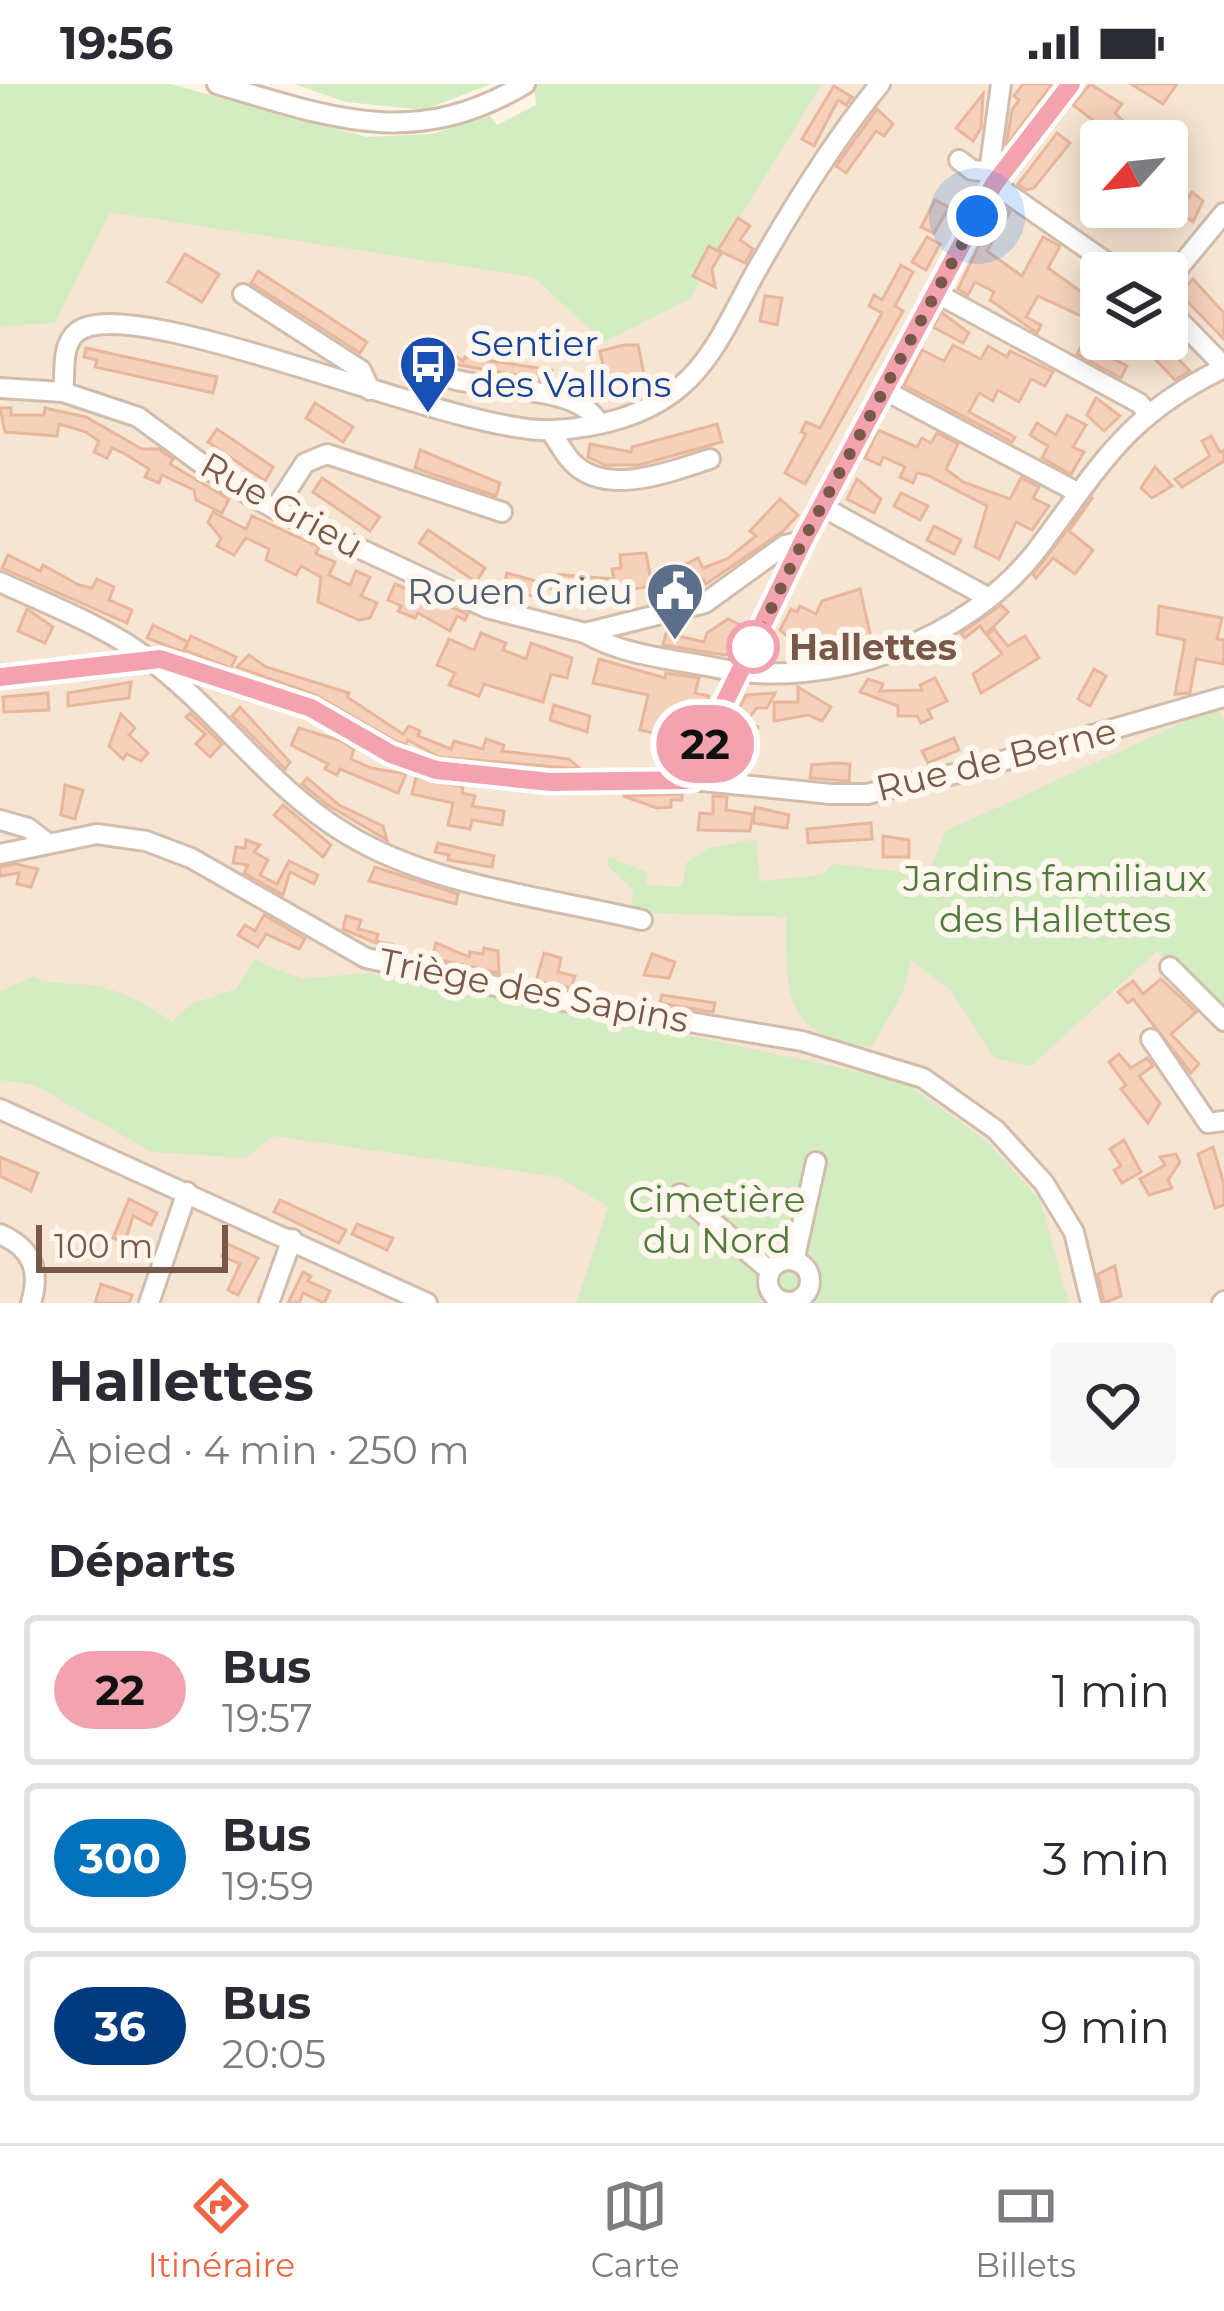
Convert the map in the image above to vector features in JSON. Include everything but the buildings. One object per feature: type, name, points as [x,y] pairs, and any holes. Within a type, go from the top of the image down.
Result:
[{"type":"street","points":[[218,84],[372,125],[449,118],[525,84]]},
{"type":"street","points":[[63,392],[66,348],[78,332],[100,323],[161,328],[481,424],[550,431],[599,423],[655,404],[700,368],[781,228],[880,84]]},
{"type":"street","points":[[692,780],[693,768],[803,541],[936,293],[992,171],[1001,84]]},
{"type":"street","points":[[959,160],[972,170],[992,171],[1014,159],[1070,84]]},
{"type":"street","points":[[992,171],[1095,252]]},
{"type":"street","points":[[1188,257],[1224,213]]},
{"type":"street","points":[[936,293],[1139,403],[1148,413]]},
{"type":"street","points":[[243,294],[361,370],[370,390]]},
{"type":"street","points":[[586,633],[607,646],[741,672],[801,674],[885,654],[949,626],[989,598],[1035,552],[1075,491],[1148,413],[1224,367],[1188,330]]},
{"type":"street","points":[[416,364],[452,383],[573,399],[599,423]]},
{"type":"street","name":"Rue Grieu","points":[[0,388],[63,392],[138,417],[228,483],[275,508],[488,608],[586,633],[705,603],[785,545],[803,541]]},
{"type":"street","points":[[884,390],[1075,491]]},
{"type":"street","points":[[550,431],[574,465],[602,476],[652,476],[710,459]]},
{"type":"street","points":[[275,508],[305,463],[327,454],[502,512]]},
{"type":"street","points":[[821,506],[989,598]]},
{"type":"street","points":[[0,582],[117,637],[150,659],[310,809],[348,836],[424,868],[642,920]]},
{"type":"street","points":[[0,677],[150,659]]},
{"type":"street","name":"Rue de Berne","points":[[150,659],[190,667],[311,708],[391,754],[436,770],[550,782],[692,780],[867,794],[1051,749],[1224,697]]},
{"type":"street","points":[[0,820],[28,828],[46,841]]},
{"type":"street","name":"Triège des Sapins","points":[[0,854],[97,834],[146,841],[191,858],[366,958],[565,1001],[802,1042],[923,1078],[996,1130],[1044,1183],[1074,1232],[1090,1303]]},
{"type":"street","points":[[1170,967],[1224,1021]]},
{"type":"street","points":[[1151,1039],[1208,1123],[1224,1121]]},
{"type":"street","points":[[0,1109],[427,1303]]},
{"type":"street","points":[[794,1261],[816,1162]]},
{"type":"street","points":[[149,1303],[187,1192]]},
{"type":"street","points":[[680,1194],[770,1271]]},
{"type":"street","points":[[0,1234],[27,1252],[34,1267],[31,1303]]},
{"type":"street","points":[[269,1303],[292,1239]]},
{"type":"street","points":[[794,1261],[808,1274],[811,1298],[780,1302],[769,1288],[770,1271],[780,1262],[794,1261]]},
{"type":"shaded area","points":[[822,84],[1224,84],[1224,1303],[0,1303],[0,326],[55,322],[109,211],[533,277],[604,342],[691,298]]},
{"type":"green space","points":[[0,84],[170,84],[367,137],[432,134],[490,116],[497,125],[536,105],[534,84],[822,84],[691,298],[604,342],[533,277],[110,212],[55,323],[0,326]]},
{"type":"green space","points":[[294,84],[491,84],[424,110],[346,102]]},
{"type":"green space","name":"Jardins familiaux des Hallettes","points":[[1217,707],[1224,721],[1224,1014],[1157,951],[1031,1066],[994,1058],[951,991],[911,960],[903,992],[872,1047],[821,1034],[796,1008],[790,990],[786,917],[641,913],[632,903],[633,890],[607,865],[609,857],[648,872],[646,885],[682,887],[686,863],[708,848],[756,839],[760,881],[822,875],[833,864],[927,875],[946,831]]},
{"type":"green space","name":"Cimetière du Nord","points":[[254,960],[302,979],[368,973],[545,1004],[905,1082],[989,1143],[1040,1200],[1069,1303],[576,1303],[608,1207],[559,1177],[274,1136],[245,1158],[152,1152],[34,1085],[0,1080],[0,991],[33,977],[91,985],[134,999],[172,1022],[191,1004],[236,989]]},
{"type":"bus line","name":"22","points":[[0,677],[47,676],[160,659],[311,708],[391,754],[436,770],[550,782],[692,780],[693,768],[803,541],[994,184],[1071,84]]},
{"type":"place","name":"Sentier des Vallons","points":[[428,415]]},
{"type":"place","name":"Rouen Grieu","points":[[675,642]]},
{"type":"place","name":"Hallettes","points":[[753,647]]},
{"type":"route","points":[[753,647],[803,541],[977,216]]}]
